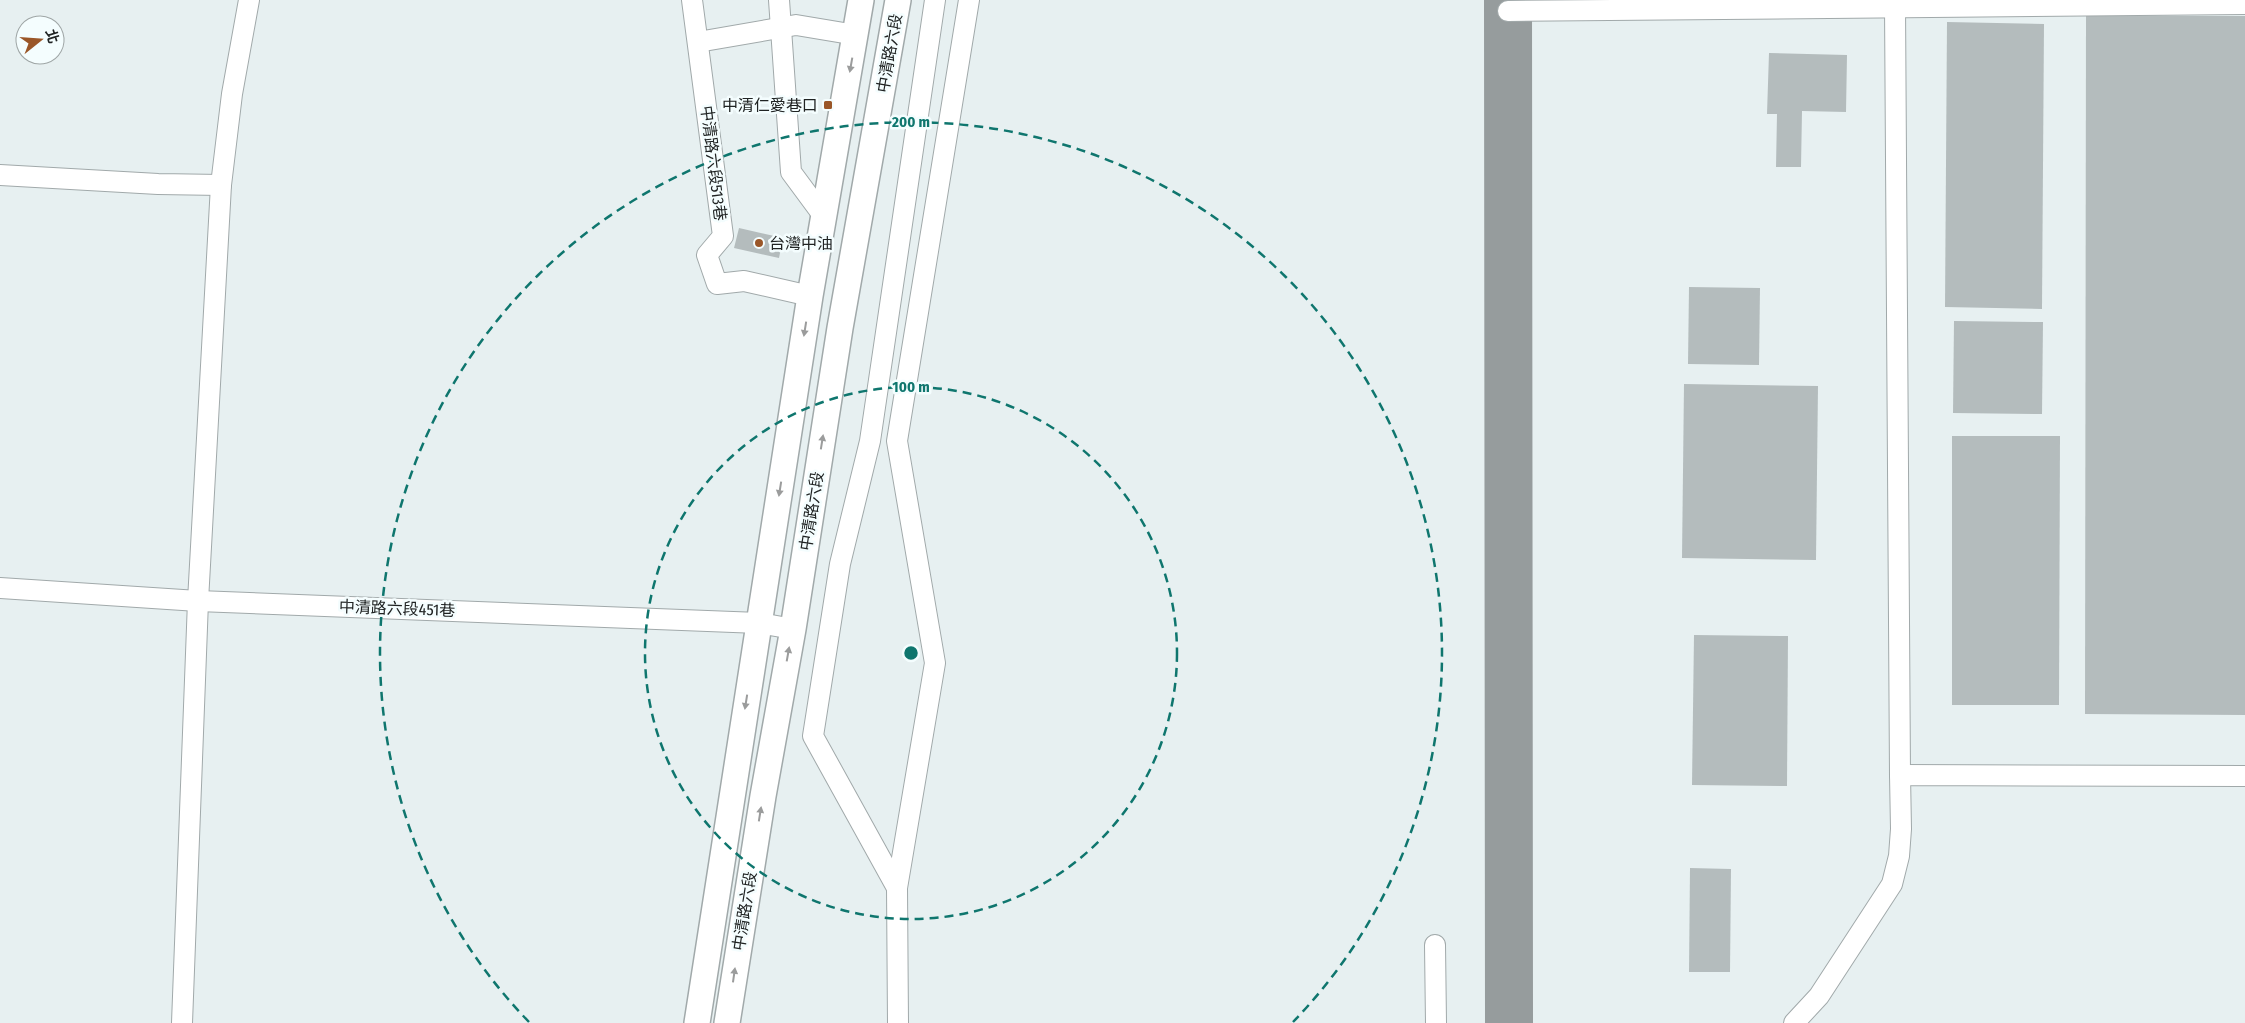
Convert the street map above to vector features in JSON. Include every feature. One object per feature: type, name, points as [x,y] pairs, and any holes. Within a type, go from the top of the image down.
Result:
[{"type":"main road","name":"中清路六段","points":[[696,1023],[810,296],[825,218],[861,0]]},
{"type":"main road","name":"中清路六段","points":[[727,1023],[763,796],[793,629],[840,328],[898,0]]},
{"type":"street","points":[[182,1023],[198,601],[221,185],[232,94],[249,0]]},
{"type":"street","name":"中清路六段513巷","points":[[692,0],[723,236],[707,256],[717,284],[744,281],[810,296]]},
{"type":"street","points":[[779,0],[791,172],[825,218]]},
{"type":"street","points":[[897,888],[813,736],[840,564],[870,441],[935,0]]},
{"type":"street","points":[[898,1023],[897,888],[934,663],[896,440],[969,0]]},
{"type":"street","points":[[1508,11],[2245,4]]},
{"type":"street","points":[[1794,1023],[1819,996],[1892,884],[1899,847],[1895,6]]},
{"type":"street","points":[[698,42],[796,25],[856,35]]},
{"type":"street","points":[[0,175],[158,184],[221,185]]},
{"type":"street","name":"中清路六段451巷","points":[[0,588],[198,601],[759,623],[793,629]]},
{"type":"street","points":[[1900,775],[2245,776]]},
{"type":"street","points":[[1435,946],[1436,1023]]},
{"type":"building","points":[[2086,16],[2245,16],[2245,715],[2085,714]]},
{"type":"building","points":[[1947,22],[2044,24],[2042,309],[1945,307]]},
{"type":"building","points":[[1769,53],[1847,55],[1846,112],[1802,111],[1801,167],[1776,167],[1777,114],[1767,114]]},
{"type":"building","name":"台灣中油","points":[[739,228],[783,238],[779,258],[734,248]]},
{"type":"building","points":[[1689,287],[1760,288],[1759,365],[1688,364]]},
{"type":"building","points":[[1954,321],[2043,322],[2042,414],[1953,413]]},
{"type":"building","points":[[1684,384],[1818,386],[1816,560],[1682,558]]},
{"type":"building","points":[[1952,436],[2060,436],[2059,705],[1952,705]]},
{"type":"building","points":[[1694,635],[1788,636],[1787,786],[1692,785]]},
{"type":"building","points":[[1690,868],[1731,869],[1730,972],[1689,972]]},
{"type":"taxiway","points":[[1508,0],[1509,1023]]},
{"type":"place","name":"中清仁愛巷口","points":[[828,105]]},
{"type":"place","name":"台灣中油","points":[[759,243]]}]
